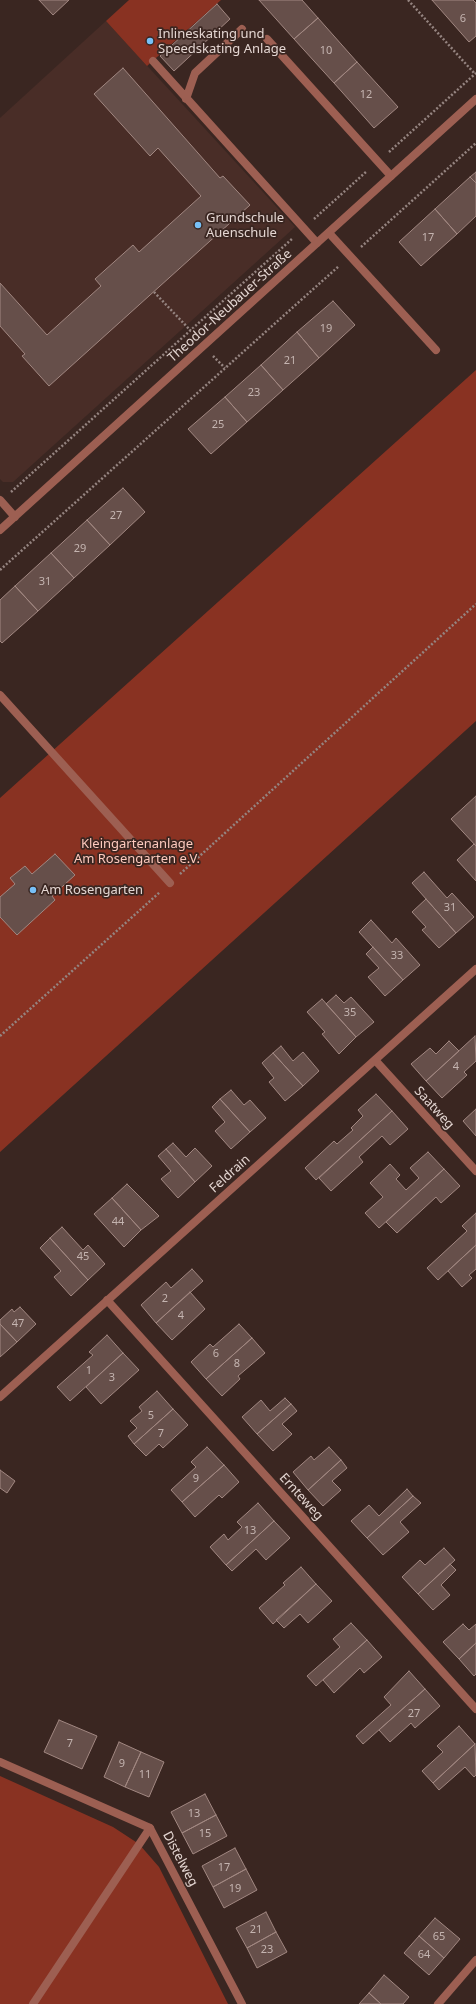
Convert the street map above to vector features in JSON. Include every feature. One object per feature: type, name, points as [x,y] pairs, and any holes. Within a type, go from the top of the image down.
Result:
[{"type":"street","points":[[186,99],[194,73],[242,29]]},
{"type":"street","points":[[266,39],[391,176]]},
{"type":"street","points":[[153,61],[318,243]]},
{"type":"street","name":"Theodor-Neubauer-Straße","points":[[0,530],[476,99]]},
{"type":"street","points":[[329,233],[436,350]]},
{"type":"street","points":[[0,501],[15,517]]},
{"type":"street","points":[[0,694],[170,883]]},
{"type":"street","name":"Feldrain","points":[[0,1397],[476,969]]},
{"type":"street","name":"Saatweg","points":[[375,1060],[476,1171]]},
{"type":"street","name":"Ernteweg","points":[[107,1300],[476,1709]]},
{"type":"street","name":"Distelweg","points":[[0,1762],[150,1828],[242,2004]]},
{"type":"street","points":[[33,2004],[150,1828]]},
{"type":"street","points":[[438,2004],[476,1960]]},
{"type":"path","points":[[0,501],[476,73],[408,0]]},
{"type":"path","points":[[0,570],[476,143]]},
{"type":"path","points":[[154,292],[225,368]]},
{"type":"path","points":[[0,1036],[476,604]]},
{"type":"shaded area","name":"Grundschule Auenschule","points":[[106,21],[295,227],[13,482],[3,482],[0,479],[0,118]]},
{"type":"green space","name":"Inlineskating und Speedskating Anlage","points":[[129,0],[221,0],[147,66],[106,21]]},
{"type":"green space","name":"Kleingartenanlage Am Rosengarten e.V.","points":[[476,370],[476,721],[0,1152],[0,798]]},
{"type":"green space","points":[[0,1776],[113,1827],[139,1844],[159,1867],[228,2004],[0,2004]]},
{"type":"building","points":[[39,0],[69,0],[53,15]]},
{"type":"building","points":[[259,0],[302,0],[318,18],[294,39]]},
{"type":"building","points":[[432,0],[473,0],[476,3],[476,36],[469,42]]},
{"type":"building","points":[[217,4],[230,19],[174,71],[160,56]]},
{"type":"building","points":[[318,18],[357,62],[334,83],[294,39]]},
{"type":"building","points":[[357,62],[398,107],[374,128],[334,83]]},
{"type":"building","name":"Grundschule Auenschule","points":[[123,68],[220,178],[223,176],[250,205],[49,386],[22,356],[25,354],[0,326],[0,283],[47,335],[101,286],[95,279],[133,245],[139,252],[201,196],[158,148],[150,156],[94,94]]},
{"type":"building","points":[[476,172],[476,183],[470,177]]},
{"type":"building","points":[[470,177],[476,183],[476,216],[457,234],[435,209]]},
{"type":"building","points":[[435,209],[457,234],[421,266],[399,242]]},
{"type":"building","points":[[333,301],[355,325],[319,358],[297,332]]},
{"type":"building","points":[[297,332],[319,358],[283,390],[261,365]]},
{"type":"building","points":[[261,365],[283,390],[247,422],[225,397]]},
{"type":"building","points":[[225,397],[247,422],[211,454],[188,429]]},
{"type":"building","points":[[123,488],[145,512],[110,545],[87,520]]},
{"type":"building","points":[[87,520],[110,545],[74,578],[51,553]]},
{"type":"building","points":[[51,553],[74,578],[38,611],[15,586]]},
{"type":"building","points":[[15,586],[38,611],[2,643],[0,641],[0,600]]},
{"type":"building","points":[[476,796],[476,846],[451,819]]},
{"type":"building","points":[[474,844],[476,846],[476,881],[457,860]]},
{"type":"building","name":"Am Rosengarten","points":[[55,854],[75,875],[52,896],[55,900],[17,935],[0,917],[0,897],[15,884],[10,878],[25,866],[32,874]]},
{"type":"building","points":[[424,872],[447,898],[452,893],[474,917],[456,933],[412,883]]},
{"type":"building","points":[[426,899],[456,933],[439,948],[422,930],[426,927],[412,912]]},
{"type":"building","points":[[371,920],[392,943],[396,938],[420,965],[403,980],[359,932]]},
{"type":"building","points":[[373,947],[403,980],[385,996],[368,977],[379,968],[366,954]]},
{"type":"building","points":[[336,995],[344,1003],[351,997],[374,1022],[356,1037],[326,1004]]},
{"type":"building","points":[[322,999],[356,1037],[339,1054],[322,1034],[325,1032],[307,1012]]},
{"type":"building","points":[[475,1036],[476,1061],[464,1072],[467,1075],[442,1098],[426,1081]]},
{"type":"building","points":[[449,1041],[459,1051],[426,1081],[411,1064],[430,1048],[436,1054]]},
{"type":"building","points":[[281,1046],[293,1061],[303,1052],[319,1071],[303,1086],[273,1053]]},
{"type":"building","points":[[273,1053],[303,1086],[285,1101],[269,1082],[274,1078],[262,1063]]},
{"type":"building","points":[[231,1090],[244,1105],[250,1100],[266,1118],[250,1132],[220,1099]]},
{"type":"building","points":[[376,1094],[392,1111],[316,1180],[305,1168],[334,1141],[337,1144],[353,1130],[351,1128],[363,1116],[358,1110]]},
{"type":"building","points":[[220,1099],[250,1132],[231,1149],[215,1131],[225,1122],[212,1107]]},
{"type":"building","points":[[476,1109],[476,1136],[463,1121]]},
{"type":"building","points":[[392,1111],[408,1129],[390,1145],[382,1136],[359,1157],[363,1162],[331,1191],[319,1178]]},
{"type":"building","points":[[173,1143],[186,1157],[195,1148],[212,1166],[195,1182],[166,1149]]},
{"type":"building","points":[[166,1149],[195,1182],[178,1198],[161,1179],[171,1171],[158,1156]]},
{"type":"building","points":[[428,1152],[444,1169],[379,1228],[365,1213],[383,1197],[370,1183],[390,1164],[400,1175],[396,1179],[406,1190],[419,1178],[410,1168]]},
{"type":"building","points":[[444,1169],[460,1186],[441,1203],[436,1197],[397,1233],[386,1222]]},
{"type":"building","points":[[127,1184],[159,1216],[141,1230],[112,1198]]},
{"type":"building","points":[[112,1198],[141,1230],[124,1247],[94,1214]]},
{"type":"building","points":[[476,1213],[476,1245],[438,1280],[427,1268],[467,1231],[462,1226]]},
{"type":"building","points":[[62,1227],[83,1250],[88,1245],[105,1264],[88,1280],[50,1238]]},
{"type":"building","points":[[50,1238],[88,1280],[71,1296],[54,1277],[61,1271],[40,1248]]},
{"type":"building","points":[[476,1245],[476,1269],[469,1275],[472,1278],[462,1287],[448,1271]]},
{"type":"building","points":[[192,1269],[203,1281],[156,1323],[141,1305],[166,1282],[171,1288]]},
{"type":"building","points":[[190,1292],[205,1309],[172,1340],[156,1323]]},
{"type":"building","points":[[20,1307],[36,1324],[17,1342],[0,1324],[0,1320],[12,1309],[14,1312]]},
{"type":"building","points":[[0,1324],[17,1342],[0,1357]]},
{"type":"building","points":[[239,1324],[252,1338],[206,1379],[191,1362],[210,1344],[213,1347]]},
{"type":"building","points":[[107,1335],[123,1353],[70,1401],[57,1387],[93,1355],[89,1352]]},
{"type":"building","points":[[252,1338],[265,1353],[238,1376],[240,1379],[222,1396],[206,1379]]},
{"type":"building","points":[[123,1353],[139,1370],[101,1404],[86,1387]]},
{"type":"building","points":[[157,1391],[173,1409],[134,1444],[128,1436],[137,1428],[130,1421],[142,1411],[139,1407]]},
{"type":"building","points":[[285,1398],[291,1404],[257,1434],[242,1417],[261,1400],[270,1411]]},
{"type":"building","points":[[291,1404],[297,1411],[282,1424],[292,1434],[273,1451],[257,1434]]},
{"type":"building","points":[[173,1409],[188,1425],[163,1448],[159,1444],[146,1456],[134,1444]]},
{"type":"building","points":[[207,1447],[224,1465],[182,1502],[171,1490],[196,1467],[191,1462]]},
{"type":"building","points":[[329,1447],[341,1460],[308,1490],[293,1472],[311,1456],[314,1460]]},
{"type":"building","points":[[341,1460],[347,1468],[332,1481],[341,1490],[323,1506],[308,1490]]},
{"type":"building","points":[[224,1465],[239,1482],[222,1498],[219,1495],[195,1517],[182,1502]]},
{"type":"building","points":[[0,1470],[15,1481],[7,1493],[0,1488]]},
{"type":"building","points":[[407,1489],[413,1496],[367,1538],[351,1521],[369,1505],[379,1516]]},
{"type":"building","points":[[413,1496],[421,1503],[400,1522],[409,1532],[383,1555],[367,1538]]},
{"type":"building","points":[[258,1503],[274,1521],[226,1565],[210,1547],[224,1534],[228,1540],[242,1527],[237,1522]]},
{"type":"building","points":[[274,1521],[290,1538],[266,1560],[256,1549],[232,1571],[226,1565]]},
{"type":"building","points":[[444,1548],[455,1560],[418,1594],[402,1577],[420,1560],[425,1565]]},
{"type":"building","points":[[450,1564],[456,1570],[441,1585],[450,1595],[433,1610],[418,1594]]},
{"type":"building","points":[[301,1567],[316,1584],[273,1624],[259,1608],[285,1585],[283,1583]]},
{"type":"building","points":[[316,1584],[332,1601],[308,1623],[300,1614],[284,1628],[276,1620]]},
{"type":"building","points":[[351,1623],[367,1640],[316,1686],[307,1676],[340,1647],[333,1639]]},
{"type":"building","points":[[463,1624],[469,1630],[476,1624],[476,1643],[459,1659],[443,1642]]},
{"type":"building","points":[[367,1640],[382,1657],[364,1673],[360,1668],[334,1693],[323,1680]]},
{"type":"building","points":[[476,1643],[476,1674],[474,1676],[459,1659]]},
{"type":"building","points":[[409,1671],[425,1689],[363,1744],[356,1736],[391,1705],[384,1697]]},
{"type":"building","points":[[425,1689],[440,1706],[415,1728],[411,1723],[390,1742],[379,1730]]},
{"type":"building","points":[[59,1720],[97,1736],[82,1769],[44,1752]]},
{"type":"building","points":[[459,1726],[475,1744],[433,1783],[422,1771],[443,1752],[437,1746]]},
{"type":"building","points":[[119,1742],[141,1752],[125,1787],[104,1777]]},
{"type":"building","points":[[475,1744],[476,1775],[474,1777],[465,1767],[439,1790],[433,1783]]},
{"type":"building","points":[[141,1752],[164,1762],[149,1797],[125,1787]]},
{"type":"building","points":[[205,1794],[216,1815],[182,1833],[171,1812]]},
{"type":"building","points":[[216,1815],[227,1836],[193,1854],[182,1833]]},
{"type":"building","points":[[235,1848],[246,1869],[213,1887],[202,1866]]},
{"type":"building","points":[[246,1869],[257,1890],[224,1908],[213,1887]]},
{"type":"building","points":[[266,1912],[276,1932],[247,1948],[236,1928]]},
{"type":"building","points":[[435,1918],[460,1939],[444,1958],[419,1936]]},
{"type":"building","points":[[276,1932],[287,1952],[257,1968],[247,1948]]},
{"type":"building","points":[[419,1936],[444,1958],[429,1975],[404,1953]]},
{"type":"building","points":[[384,1975],[409,1997],[403,2004],[381,2004],[369,1993]]},
{"type":"building","points":[[369,1993],[381,2004],[359,2004]]},
{"type":"place","name":"Inlineskating und Speedskating Anlage","points":[[150,41]]},
{"type":"place","name":"Grundschule Auenschule","points":[[198,225]]},
{"type":"place","name":"Am Rosengarten","points":[[33,890]]}]
